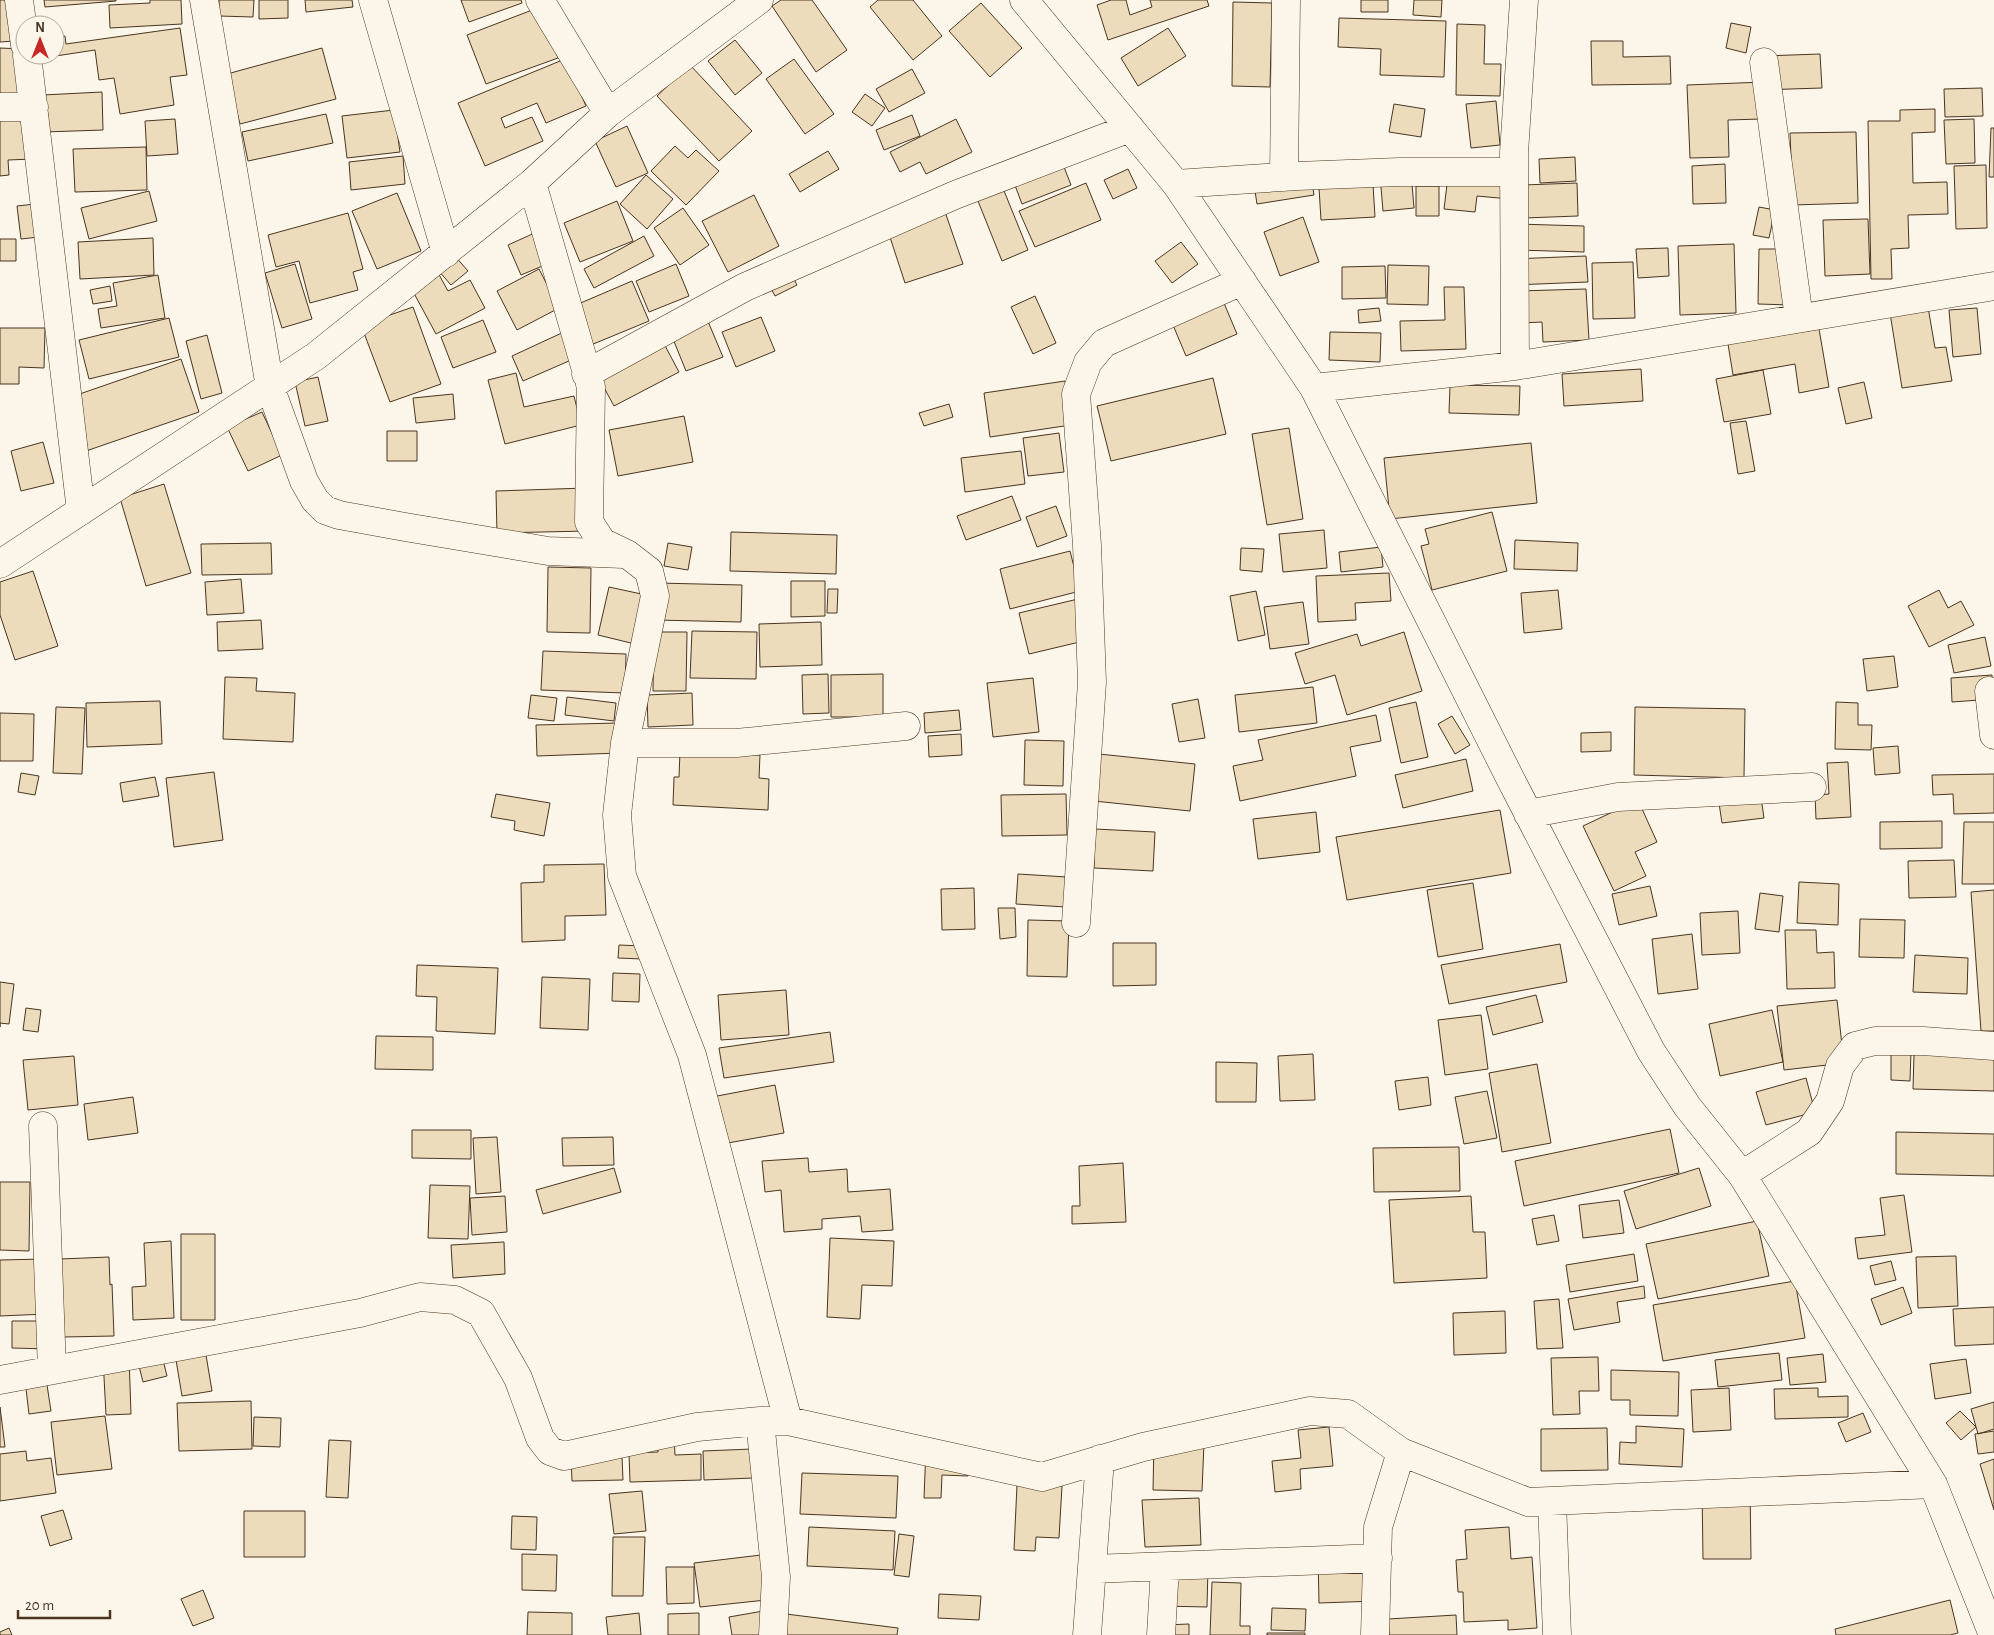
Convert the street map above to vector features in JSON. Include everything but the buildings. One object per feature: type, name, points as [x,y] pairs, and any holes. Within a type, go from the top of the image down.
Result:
[{"type":"street","points":[[18,0],[20,15]]},
{"type":"street","points":[[204,0],[270,387],[304,481],[315,500],[324,510],[349,516],[548,551],[627,554]]},
{"type":"street","points":[[373,0],[446,253]]},
{"type":"street","points":[[540,0],[608,113]]},
{"type":"street","points":[[0,564],[316,356],[532,183],[608,113],[758,0]]},
{"type":"street","points":[[1024,0],[1176,184],[1314,388],[1528,814],[1651,1051],[1688,1106],[1742,1175],[1933,1484],[1993,1635]]},
{"type":"street","points":[[1284,177],[1286,0]]},
{"type":"street","points":[[1515,366],[1514,172],[1524,0]]},
{"type":"street","points":[[1764,62],[1799,318]]},
{"type":"street","points":[[28,65],[81,511]]},
{"type":"street","points":[[0,108],[34,107]]},
{"type":"street","points":[[586,374],[745,287],[955,195],[1130,128]]},
{"type":"street","points":[[1176,184],[1399,172],[1514,172]]},
{"type":"street","points":[[532,183],[590,387],[589,522],[602,542],[627,554],[649,571],[655,596],[624,743],[617,815],[622,876],[692,1055],[788,1421]]},
{"type":"street","points":[[1076,923],[1092,682],[1087,545],[1076,394],[1088,362],[1104,343],[1242,281]]},
{"type":"street","points":[[1314,388],[1515,366],[1994,286]]},
{"type":"street","points":[[1989,692],[1994,735]]},
{"type":"street","points":[[624,743],[736,743],[906,726]]},
{"type":"street","points":[[1528,814],[1618,797],[1812,787]]},
{"type":"street","points":[[1742,1175],[1809,1132],[1830,1101],[1840,1066],[1855,1046],[1875,1041],[1923,1041],[1994,1046]]},
{"type":"street","points":[[43,1126],[52,1370]]},
{"type":"street","points":[[0,1380],[360,1313],[420,1296],[455,1300],[481,1314],[518,1378],[540,1438],[550,1451],[564,1456],[697,1427],[760,1421],[788,1421],[1042,1477],[1143,1446],[1310,1411],[1348,1414],[1401,1452],[1528,1502],[1933,1484]]},
{"type":"street","points":[[760,1421],[776,1578],[773,1635]]},
{"type":"street","points":[[1376,1635],[1378,1527],[1401,1452]]},
{"type":"street","points":[[1087,1635],[1100,1459]]},
{"type":"street","points":[[1552,1501],[1557,1635]]},
{"type":"street","points":[[1092,1569],[1378,1558]]},
{"type":"street","points":[[1161,1635],[1166,1567]]}]
